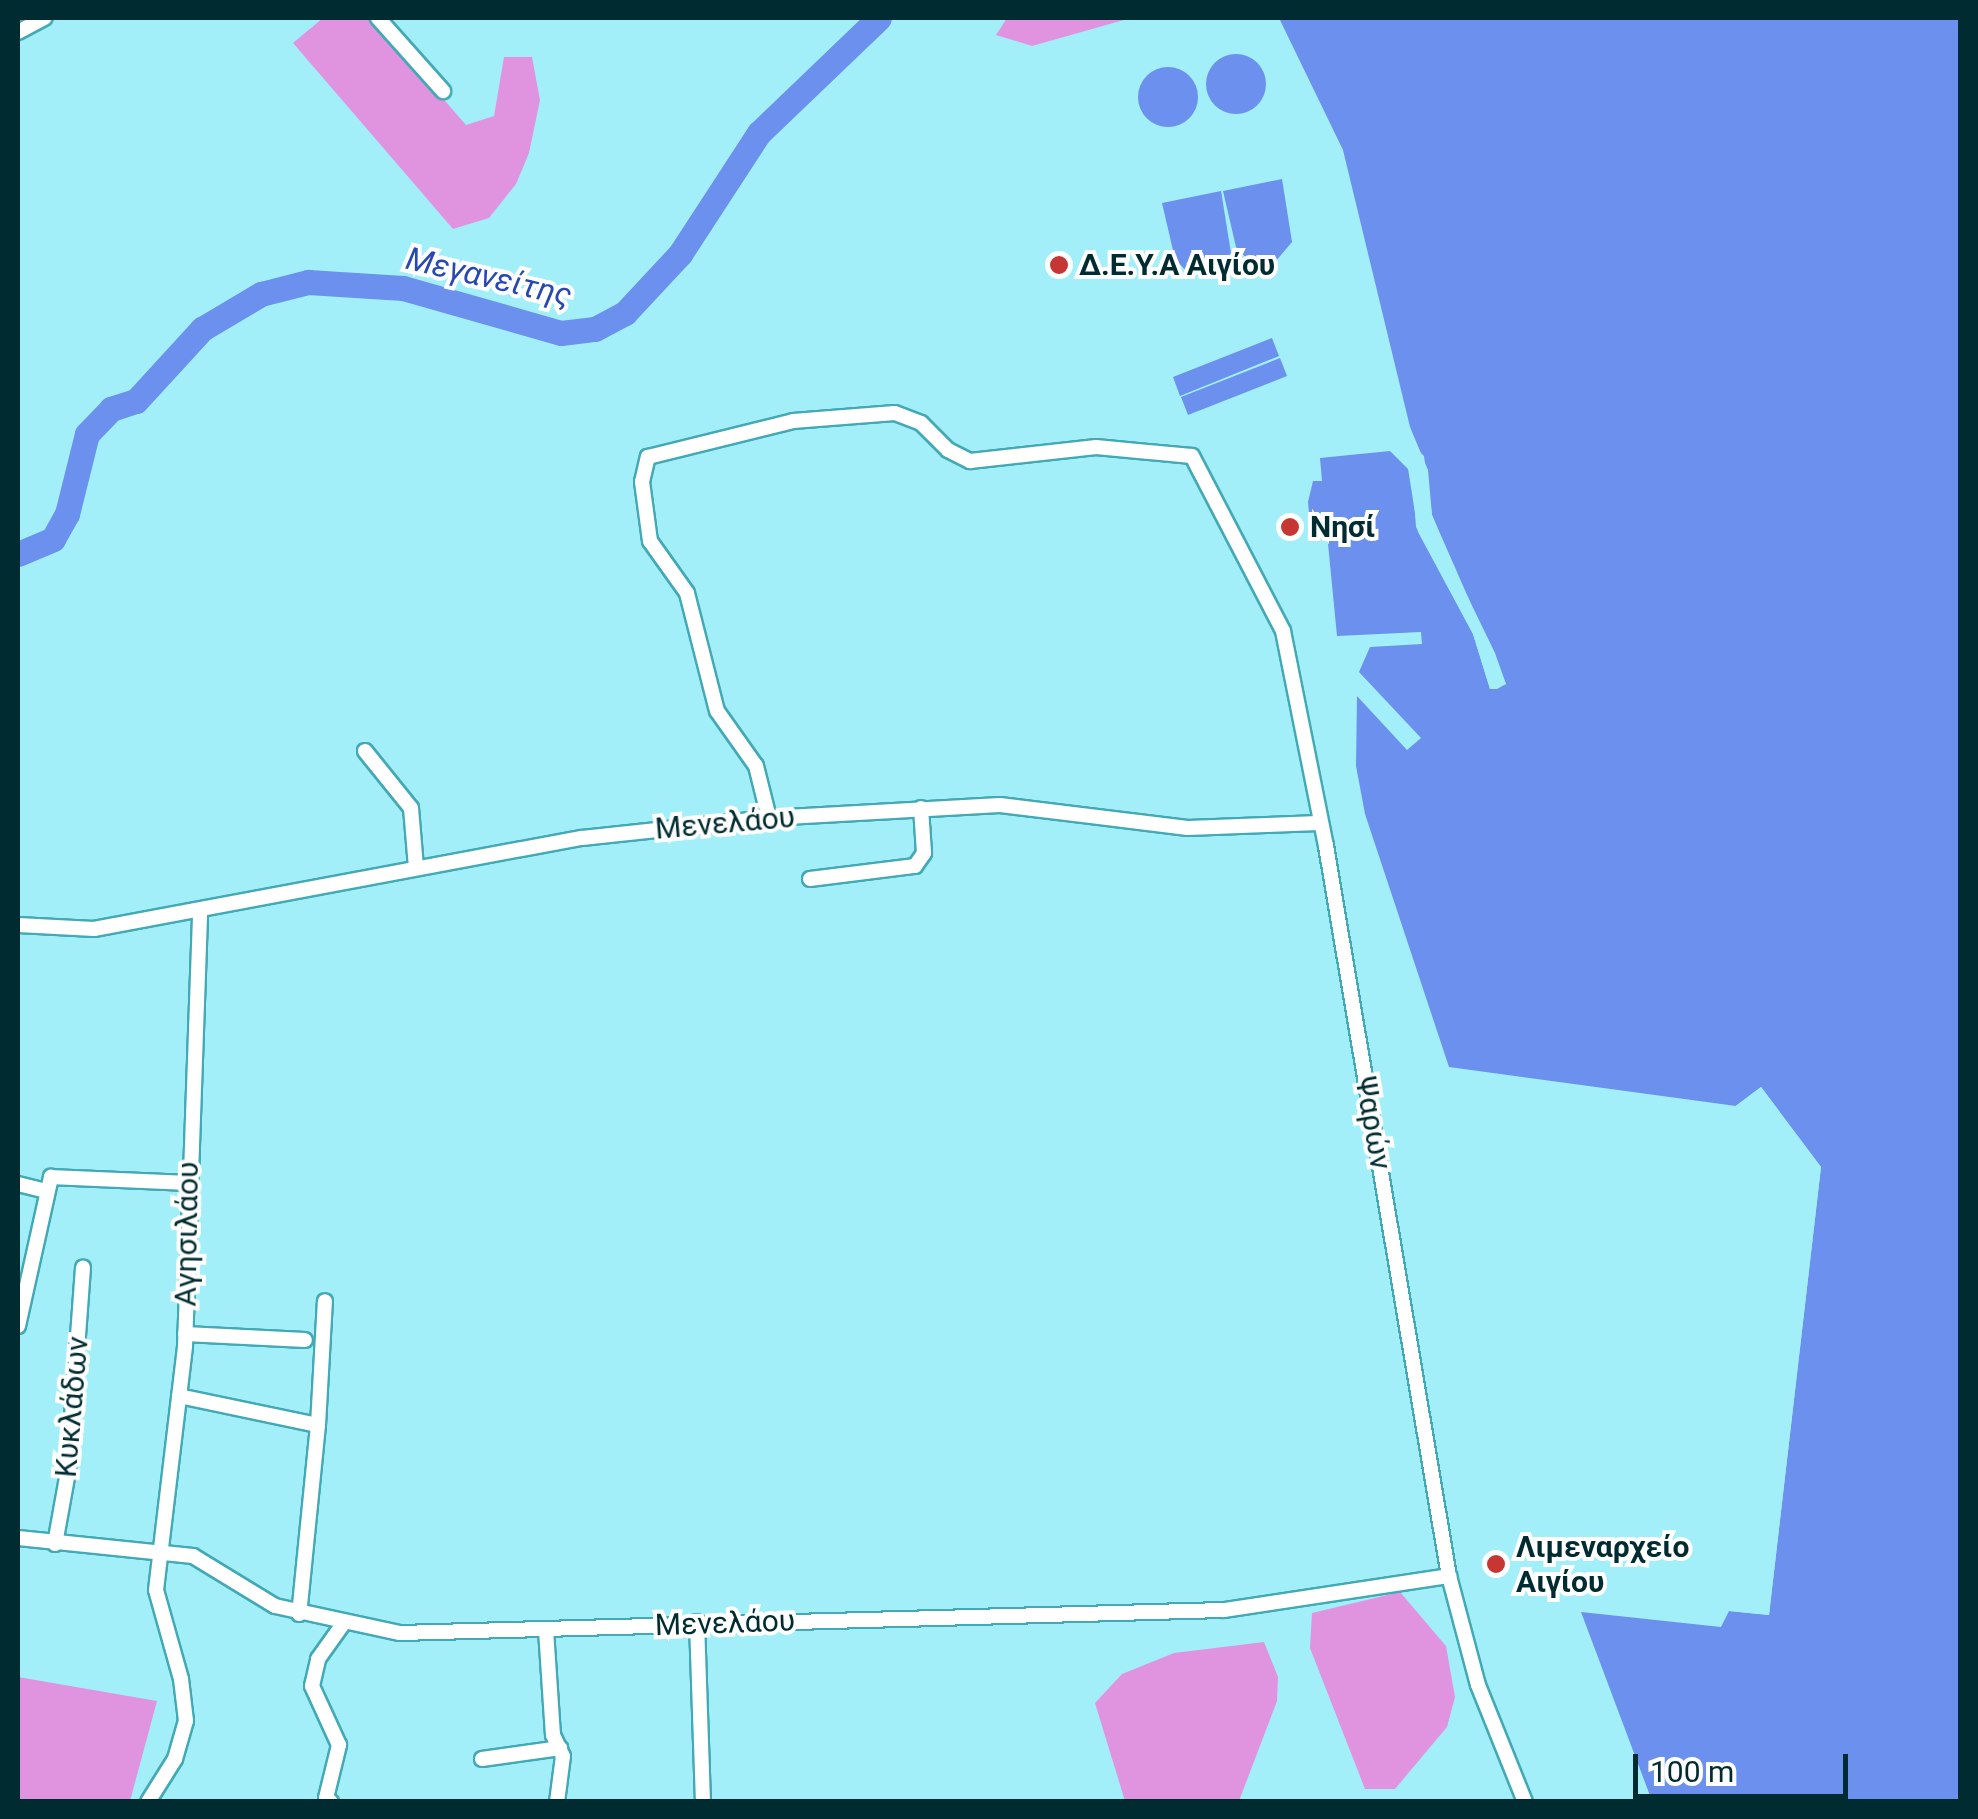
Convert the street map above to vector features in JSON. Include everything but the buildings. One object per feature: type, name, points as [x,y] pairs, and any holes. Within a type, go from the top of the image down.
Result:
[{"type":"street","points":[[18,32],[44,18]]},
{"type":"street","points":[[378,18],[442,92]]},
{"type":"street","name":"Ψαρών","points":[[769,818],[756,766],[717,711],[687,593],[650,540],[642,482],[648,457],[793,421],[895,413],[921,422],[948,450],[970,461],[1096,447],[1192,456],[1283,631],[1449,1576],[1478,1685],[1525,1802]]},
{"type":"street","points":[[365,751],[411,808],[416,867]]},
{"type":"street","name":"Μενελάου","points":[[20,927],[94,929],[582,838],[769,818],[1000,805],[1188,828],[1319,823]]},
{"type":"street","points":[[810,880],[915,866],[924,853],[921,808]]},
{"type":"street","name":"Αγησιλάου","points":[[148,1802],[175,1759],[186,1721],[181,1679],[157,1605],[185,1334],[200,911]]},
{"type":"street","points":[[18,1326],[46,1191],[58,1175],[188,1183]]},
{"type":"street","points":[[18,1184],[46,1191]]},
{"type":"street","name":"Κυκλάδων","points":[[55,1544],[73,1420],[83,1268]]},
{"type":"street","points":[[299,1614],[318,1426],[325,1301]]},
{"type":"street","points":[[185,1334],[304,1340]]},
{"type":"street","points":[[178,1396],[318,1426]]},
{"type":"street","name":"Μενελάου","points":[[18,1538],[204,1560],[255,1597],[299,1614],[400,1633],[1224,1610],[1449,1576]]},
{"type":"street","points":[[697,1622],[703,1802]]},
{"type":"street","points":[[331,1802],[326,1798],[339,1746],[312,1686],[318,1659],[343,1624]]},
{"type":"street","points":[[546,1630],[560,1748],[557,1802]]},
{"type":"street","points":[[482,1759],[560,1748]]},
{"type":"shaded area","points":[[323,18],[373,18],[466,125],[494,116],[504,57],[532,57],[540,100],[529,153],[516,184],[489,218],[453,229],[293,43]]},
{"type":"shaded area","points":[[1007,18],[1131,18],[1032,46],[996,35]]},
{"type":"shaded area","points":[[1400,1592],[1446,1646],[1455,1697],[1447,1727],[1395,1789],[1365,1789],[1310,1648],[1312,1613]]},
{"type":"shaded area","points":[[1264,1642],[1278,1677],[1277,1701],[1239,1801],[1125,1801],[1095,1703],[1122,1674],[1174,1653]]},
{"type":"shaded area","points":[[18,1677],[157,1701],[130,1801],[18,1801]]},
{"type":"water","points":[[1279,18],[1960,18],[1960,1801],[1652,1801],[1581,1612],[1721,1627],[1729,1611],[1769,1615],[1821,1167],[1761,1087],[1736,1106],[1449,1067],[1365,814],[1356,766],[1357,696],[1407,750],[1421,738],[1359,672],[1370,647],[1422,644],[1421,632],[1337,636],[1325,513],[1309,513],[1313,481],[1322,481],[1320,458],[1390,451],[1407,462],[1418,532],[1473,634],[1490,689],[1506,684],[1432,515],[1428,470],[1410,427],[1343,150]]},
{"type":"water","points":[[1236,54],[1257,63],[1266,84],[1257,105],[1236,114],[1215,105],[1206,84],[1215,63]]},
{"type":"water","points":[[1168,67],[1189,76],[1198,97],[1189,118],[1168,127],[1147,118],[1138,97],[1147,76]]},
{"type":"water","points":[[1282,179],[1292,242],[1275,262],[1250,262],[1236,247],[1223,191]]},
{"type":"water","points":[[1221,191],[1231,253],[1214,273],[1189,274],[1175,259],[1162,203]]},
{"type":"water","points":[[1272,338],[1279,356],[1180,396],[1173,377]]},
{"type":"water","points":[[1280,358],[1287,376],[1188,415],[1181,397]]},
{"type":"pier","points":[[1412,444],[1424,456],[1432,515],[1447,554],[1506,684],[1497,689],[1490,689],[1473,634],[1416,527],[1412,473],[1390,451],[1404,452],[1413,464],[1420,525],[1477,632],[1494,685],[1500,682],[1482,634],[1429,524],[1423,471]]},
{"type":"pier","points":[[1761,1087],[1821,1167],[1769,1615],[1729,1611],[1765,1610],[1816,1168],[1760,1094],[1730,1110]]},
{"type":"waterway","name":"Μεγανείτης","points":[[18,554],[53,539],[67,514],[87,434],[111,409],[136,401],[202,329],[261,294],[308,282],[403,288],[561,333],[595,329],[625,313],[680,254],[759,133],[879,18]]},
{"type":"place","name":"Δ.Ε.Υ.Α Αιγίου","points":[[1059,265]]},
{"type":"place","name":"Νησί","points":[[1290,527]]},
{"type":"place","name":"Λιμεναρχείο Αιγίου","points":[[1496,1564]]}]
